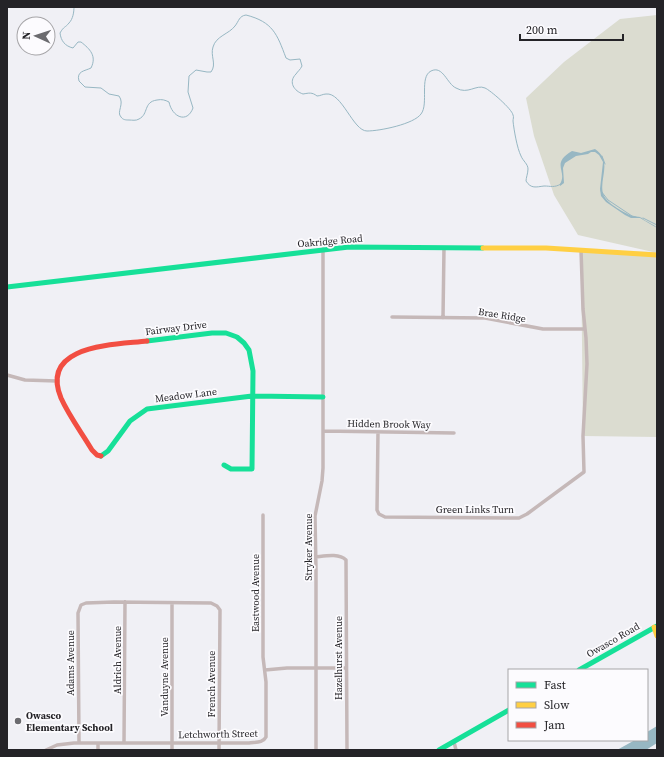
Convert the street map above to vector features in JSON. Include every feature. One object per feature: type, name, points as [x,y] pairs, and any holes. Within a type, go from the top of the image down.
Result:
[{"type":"street","name":"Oakridge Road","points":[[7,287],[323,249],[365,247],[546,248],[657,255]]},
{"type":"street","points":[[443,318],[444,248]]},
{"type":"street","name":"Stryker Avenue","points":[[316,750],[315,516],[322,476],[323,249]]},
{"type":"street","name":"Green Links Turn","points":[[378,432],[377,510],[379,514],[385,517],[519,518],[584,472],[583,436],[587,364],[582,309],[581,250]]},
{"type":"street","name":"Brae Ridge","points":[[392,317],[485,318],[543,329],[585,329]]},
{"type":"street","name":"Fairway Drive","points":[[57,381],[58,374],[63,363],[70,355],[77,351],[224,332],[240,338],[249,349],[253,368],[252,469],[231,469],[224,464]]},
{"type":"street","points":[[7,375],[25,380],[57,381]]},
{"type":"street","name":"Meadow Lane","points":[[57,381],[61,396],[83,435],[96,455],[103,456],[109,450],[126,424],[137,415],[148,409],[252,396],[323,397]]},
{"type":"street","name":"Hidden Brook Way","points":[[323,431],[454,433]]},
{"type":"street","name":"Eastwood Avenue","points":[[263,515],[264,670]]},
{"type":"street","name":"Hazelhurst Avenue","points":[[316,557],[341,556],[346,560],[347,750]]},
{"type":"street","points":[[126,602],[172,603]]},
{"type":"street","name":"Adams Avenue","points":[[79,743],[79,608],[81,605],[86,603],[126,602]]},
{"type":"street","name":"Aldrich Avenue","points":[[124,743],[126,602]]},
{"type":"street","name":"French Avenue","points":[[172,603],[214,603],[219,608],[219,750]]},
{"type":"street","name":"Vanduyne Avenue","points":[[172,603],[172,750]]},
{"type":"street","points":[[656,626],[657,636]]},
{"type":"street","name":"Owasco Road","points":[[581,669],[656,626]]},
{"type":"street","points":[[264,670],[279,668],[346,668]]},
{"type":"street","name":"Letchworth Street","points":[[46,750],[61,744],[79,743],[260,742],[266,737],[264,670]]},
{"type":"street","points":[[439,750],[508,711]]},
{"type":"street","points":[[454,742],[456,750]]},
{"type":"street","points":[[98,743],[98,750]]},
{"type":"shaded area","points":[[657,15],[657,437],[583,436],[581,250],[653,252],[578,235],[554,195],[534,136],[526,98],[564,62],[620,19]]},
{"type":"water","points":[[595,149],[601,155],[604,162],[602,190],[604,196],[611,204],[631,215],[641,217],[657,228],[640,218],[631,218],[625,215],[606,202],[601,196],[600,189],[603,162],[599,155],[595,152],[576,156],[565,163],[563,168],[564,183],[560,186],[562,179],[561,164],[565,156],[572,151],[581,153]]},
{"type":"water","points":[[657,726],[657,743],[646,750],[617,750],[633,741],[648,741],[648,731]]},
{"type":"waterway","points":[[74,7],[71,20],[60,33],[62,41],[68,46],[73,48],[78,42],[81,42],[92,53],[93,64],[91,68],[80,73],[78,78],[79,81],[85,87],[101,88],[109,94],[119,96],[121,99],[119,113],[124,119],[139,119],[142,117],[150,103],[160,100],[169,102],[173,112],[176,115],[180,117],[187,116],[193,108],[188,92],[189,76],[196,70],[211,72],[213,69],[212,50],[215,43],[232,29],[240,18],[246,15],[262,21],[273,30],[280,42],[286,58],[290,60],[300,59],[302,66],[292,80],[293,86],[297,91],[303,94],[312,93],[317,96],[326,94],[332,95],[337,99],[357,125],[367,131],[380,130],[404,124],[417,118],[423,110],[427,74],[431,71],[439,71],[453,86],[460,90],[468,90],[478,87],[488,89],[512,112],[518,148],[528,167],[526,181],[528,184],[536,187],[561,184]]},
{"type":"waterway","points":[[602,156],[605,164]]},
{"type":"waterway","points":[[601,191],[608,200],[632,216],[636,217]]},
{"type":"waterway","points":[[643,218],[657,225]]},
{"type":"traffic: fast","points":[[7,287],[349,247],[483,248]]},
{"type":"traffic: fast","points":[[147,341],[212,333],[226,333],[237,337],[249,350],[253,371],[252,469],[231,469],[224,465]]},
{"type":"traffic: fast","points":[[101,456],[108,451],[130,421],[147,409],[252,396],[323,397]]},
{"type":"traffic: fast","points":[[581,669],[657,626]]},
{"type":"traffic: fast","points":[[439,750],[508,711]]},
{"type":"traffic: slow","points":[[483,248],[546,248],[657,255]]},
{"type":"traffic: slow","points":[[654,627],[657,636]]},
{"type":"traffic: jam","points":[[101,456],[97,455],[92,450],[64,405],[57,380],[61,367],[70,357],[84,351],[117,344],[147,341]]},
{"type":"place","name":"Owasco Elementary School","points":[[18,721]]}]
